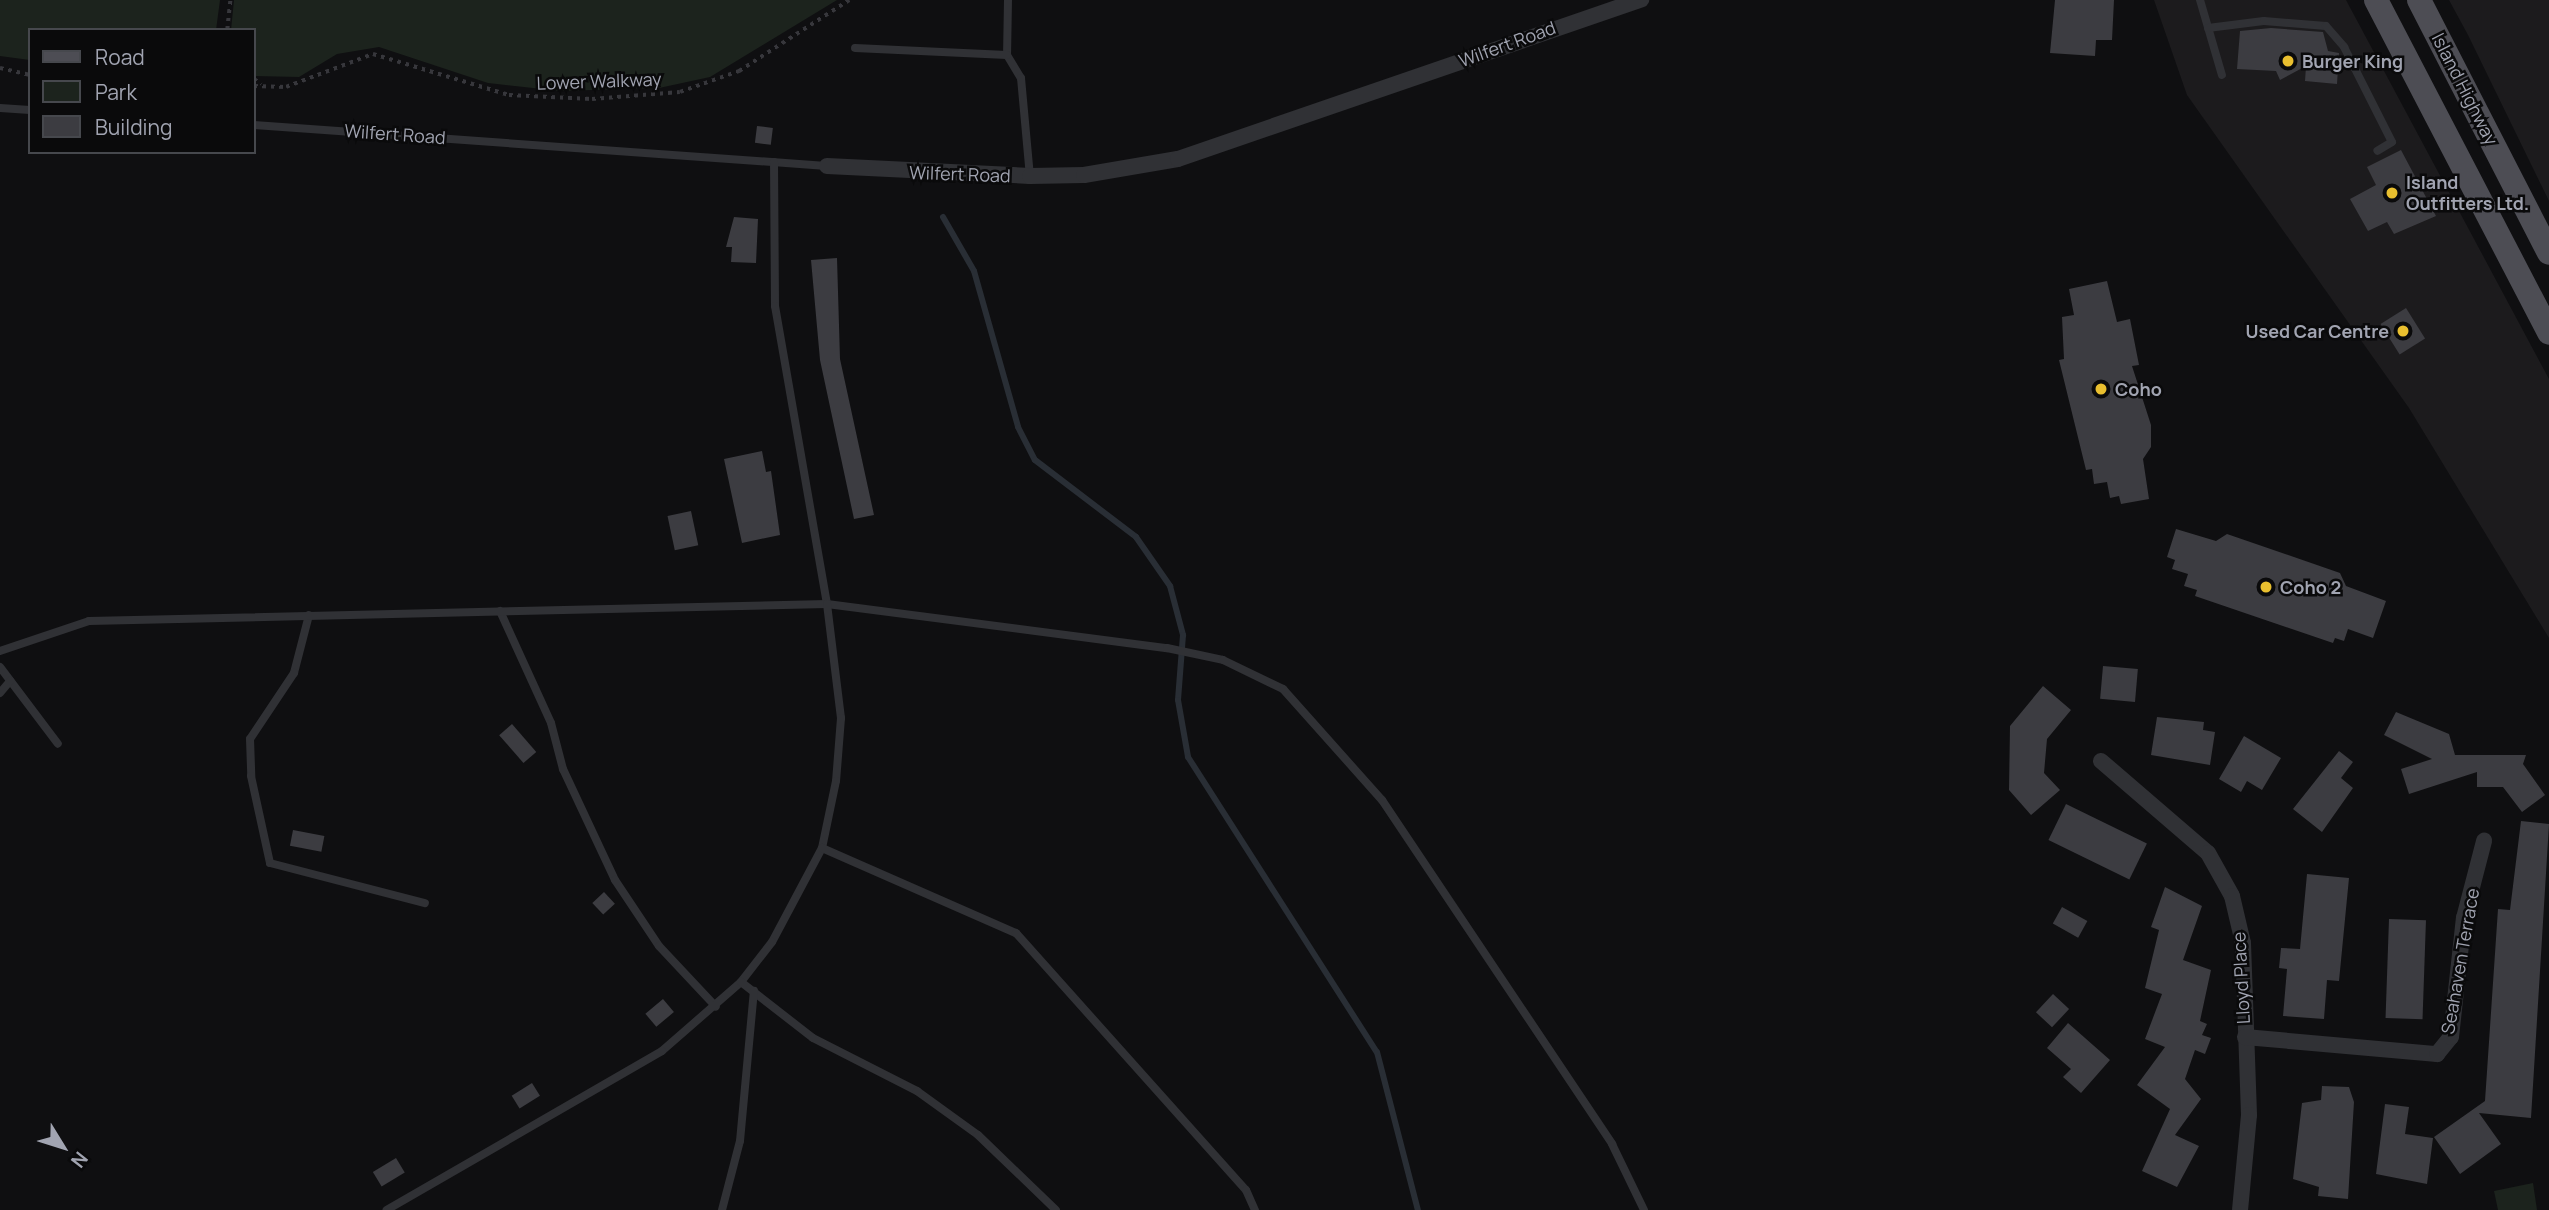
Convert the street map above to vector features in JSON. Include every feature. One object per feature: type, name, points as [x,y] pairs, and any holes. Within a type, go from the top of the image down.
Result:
[{"type":"main road","name":"Island Highway","points":[[2419,0],[2549,253]]},
{"type":"main road","points":[[2438,0],[2442,43]]},
{"type":"main road","points":[[2373,4],[2549,333]]},
{"type":"street","name":"Wilfert Road","points":[[827,166],[1030,176],[1084,175],[1178,159],[1641,0]]},
{"type":"street","name":"Lloyd Place","points":[[2101,761],[2208,853],[2232,896],[2243,943],[2249,1115],[2240,1210]]},
{"type":"street","name":"Seahaven Terrace","points":[[2245,1037],[2437,1054],[2451,1037],[2464,918],[2483,841]]},
{"type":"lane","points":[[1008,0],[1007,55],[1021,78],[1030,176]]},
{"type":"lane","points":[[2200,0],[2222,75]]},
{"type":"lane","points":[[2208,28],[2264,22],[2326,26],[2344,47],[2392,142],[2377,151]]},
{"type":"lane","points":[[855,48],[1007,55]]},
{"type":"lane","points":[[0,108],[28,110]]},
{"type":"lane","name":"Wilfert Road","points":[[256,125],[827,166]]},
{"type":"lane","points":[[387,1210],[662,1051],[716,1007],[741,982],[798,901],[822,848],[841,718],[827,604],[775,306],[774,162]]},
{"type":"lane","points":[[0,651],[89,621],[827,604],[1167,648],[1223,660],[1283,689],[1382,800],[1612,1144],[1644,1210]]},
{"type":"lane","points":[[500,611],[551,723],[562,769],[615,880],[659,946],[716,1007]]},
{"type":"lane","points":[[309,615],[294,673],[250,739],[251,776],[270,863],[425,903]]},
{"type":"lane","points":[[0,667],[58,744]]},
{"type":"lane","points":[[0,693],[10,681]]},
{"type":"lane","points":[[822,848],[1016,933],[1246,1190],[1255,1210]]},
{"type":"lane","points":[[741,982],[813,1038],[917,1091],[978,1135],[1056,1210]]},
{"type":"lane","points":[[722,1210],[740,1141],[754,991]]},
{"type":"path","points":[[227,28],[230,0]]},
{"type":"path","name":"Lower Walkway","points":[[256,86],[286,87],[373,54],[509,95],[592,99],[680,92],[739,71],[849,0]]},
{"type":"path","points":[[0,68],[28,75]]},
{"type":"path","points":[[256,81],[262,86]]},
{"type":"shaded area","points":[[2154,0],[2346,0],[2549,379],[2549,638],[2409,408],[2187,95]]},
{"type":"shaded area","points":[[2449,0],[2549,0],[2549,201],[2468,35]]},
{"type":"green space","points":[[0,0],[220,0],[216,28],[28,28],[28,60],[0,56]]},
{"type":"green space","points":[[234,0],[837,0],[710,77],[659,88],[560,91],[488,83],[379,47],[337,54],[299,77],[256,76],[256,28],[231,28]]},
{"type":"green space","points":[[2533,1183],[2537,1210],[2498,1210],[2494,1191]]},
{"type":"building","points":[[2055,0],[2114,0],[2112,40],[2096,40],[2095,56],[2050,53]]},
{"type":"building","name":"Burger King","points":[[2271,28],[2323,32],[2328,51],[2339,53],[2337,84],[2305,81],[2306,66],[2280,80],[2276,71],[2237,69],[2240,31]]},
{"type":"building","points":[[757,126],[773,128],[771,145],[755,143]]},
{"type":"building","name":"Island Outfitters Ltd.","points":[[2401,150],[2436,216],[2394,234],[2387,222],[2368,231],[2350,199],[2376,185],[2367,167]]},
{"type":"building","points":[[734,217],[758,219],[756,263],[731,262],[732,247],[726,247]]},
{"type":"building","points":[[837,258],[840,359],[874,515],[854,519],[820,360],[811,260]]},
{"type":"building","name":"Coho","points":[[2107,281],[2117,322],[2130,319],[2139,365],[2132,366],[2151,425],[2151,447],[2143,459],[2149,499],[2121,504],[2119,496],[2110,498],[2107,482],[2094,484],[2092,469],[2086,470],[2059,360],[2064,359],[2062,317],[2074,315],[2069,289]]},
{"type":"building","name":"Used Car Centre","points":[[2406,308],[2425,339],[2400,354],[2381,324]]},
{"type":"building","points":[[762,451],[766,472],[771,471],[780,535],[742,543],[724,459]]},
{"type":"building","points":[[691,511],[698,545],[675,550],[668,516]]},
{"type":"building","name":"Coho 2","points":[[2176,529],[2216,541],[2227,534],[2340,573],[2346,586],[2386,601],[2373,638],[2348,629],[2344,641],[2335,638],[2333,643],[2195,596],[2197,590],[2184,586],[2188,574],[2172,569],[2175,560],[2167,557]]},
{"type":"building","points":[[2103,666],[2138,669],[2135,702],[2100,699]]},
{"type":"building","points":[[2043,686],[2071,710],[2047,739],[2044,773],[2060,790],[2031,815],[2009,790],[2010,726]]},
{"type":"building","points":[[2396,712],[2449,734],[2455,755],[2526,755],[2523,764],[2545,795],[2522,812],[2503,787],[2477,787],[2477,772],[2409,794],[2401,769],[2432,759],[2384,735]]},
{"type":"building","points":[[2157,717],[2204,722],[2203,730],[2215,732],[2210,765],[2151,755]]},
{"type":"building","points":[[512,724],[536,752],[523,763],[499,735]]},
{"type":"building","points":[[2244,736],[2281,758],[2262,790],[2247,781],[2241,792],[2219,779]]},
{"type":"building","points":[[2339,751],[2353,762],[2341,778],[2353,788],[2322,832],[2293,809]]},
{"type":"building","points":[[2066,804],[2147,843],[2129,879],[2048,840]]},
{"type":"building","points":[[2521,821],[2549,824],[2531,1118],[2479,1113],[2501,1144],[2460,1174],[2434,1137],[2485,1101],[2498,909],[2510,910]]},
{"type":"building","points":[[293,830],[324,836],[321,852],[290,846]]},
{"type":"building","points":[[2307,874],[2349,878],[2339,981],[2327,980],[2324,1019],[2283,1016],[2287,969],[2279,968],[2281,948],[2300,949]]},
{"type":"building","points":[[2165,887],[2202,906],[2183,960],[2211,970],[2200,1021],[2207,1024],[2202,1035],[2211,1038],[2205,1054],[2195,1050],[2185,1079],[2201,1099],[2175,1135],[2199,1146],[2177,1187],[2142,1171],[2170,1109],[2137,1085],[2165,1047],[2145,1039],[2162,994],[2145,988],[2159,930],[2151,927]]},
{"type":"building","points":[[604,892],[615,904],[603,915],[592,903]]},
{"type":"building","points":[[2062,907],[2087,921],[2078,938],[2053,924]]},
{"type":"building","points":[[2389,919],[2426,920],[2423,1019],[2386,1018]]},
{"type":"building","points":[[2053,994],[2069,1009],[2052,1027],[2036,1012]]},
{"type":"building","points":[[663,999],[674,1012],[656,1027],[645,1014]]},
{"type":"building","points":[[2068,1023],[2110,1060],[2081,1093],[2063,1077],[2071,1069],[2047,1048]]},
{"type":"building","points":[[532,1083],[540,1096],[520,1108],[512,1096]]},
{"type":"building","points":[[2322,1086],[2349,1087],[2354,1102],[2348,1199],[2318,1196],[2319,1187],[2293,1179],[2302,1103],[2321,1100]]},
{"type":"building","points":[[2385,1104],[2409,1107],[2405,1134],[2433,1138],[2427,1184],[2376,1174]]},
{"type":"building","points":[[396,1158],[405,1173],[382,1186],[373,1172]]},
{"type":"waterway","points":[[943,217],[974,271],[1018,427],[1035,460],[1136,537],[1170,586],[1183,635],[1178,700],[1188,757],[1377,1052],[1418,1210]]},
{"type":"place","name":"Burger King","points":[[2288,61]]},
{"type":"place","name":"Island Outfitters Ltd.","points":[[2392,193]]},
{"type":"place","name":"Used Car Centre","points":[[2403,331]]},
{"type":"place","name":"Coho","points":[[2101,389]]},
{"type":"place","name":"Coho 2","points":[[2266,587]]}]
